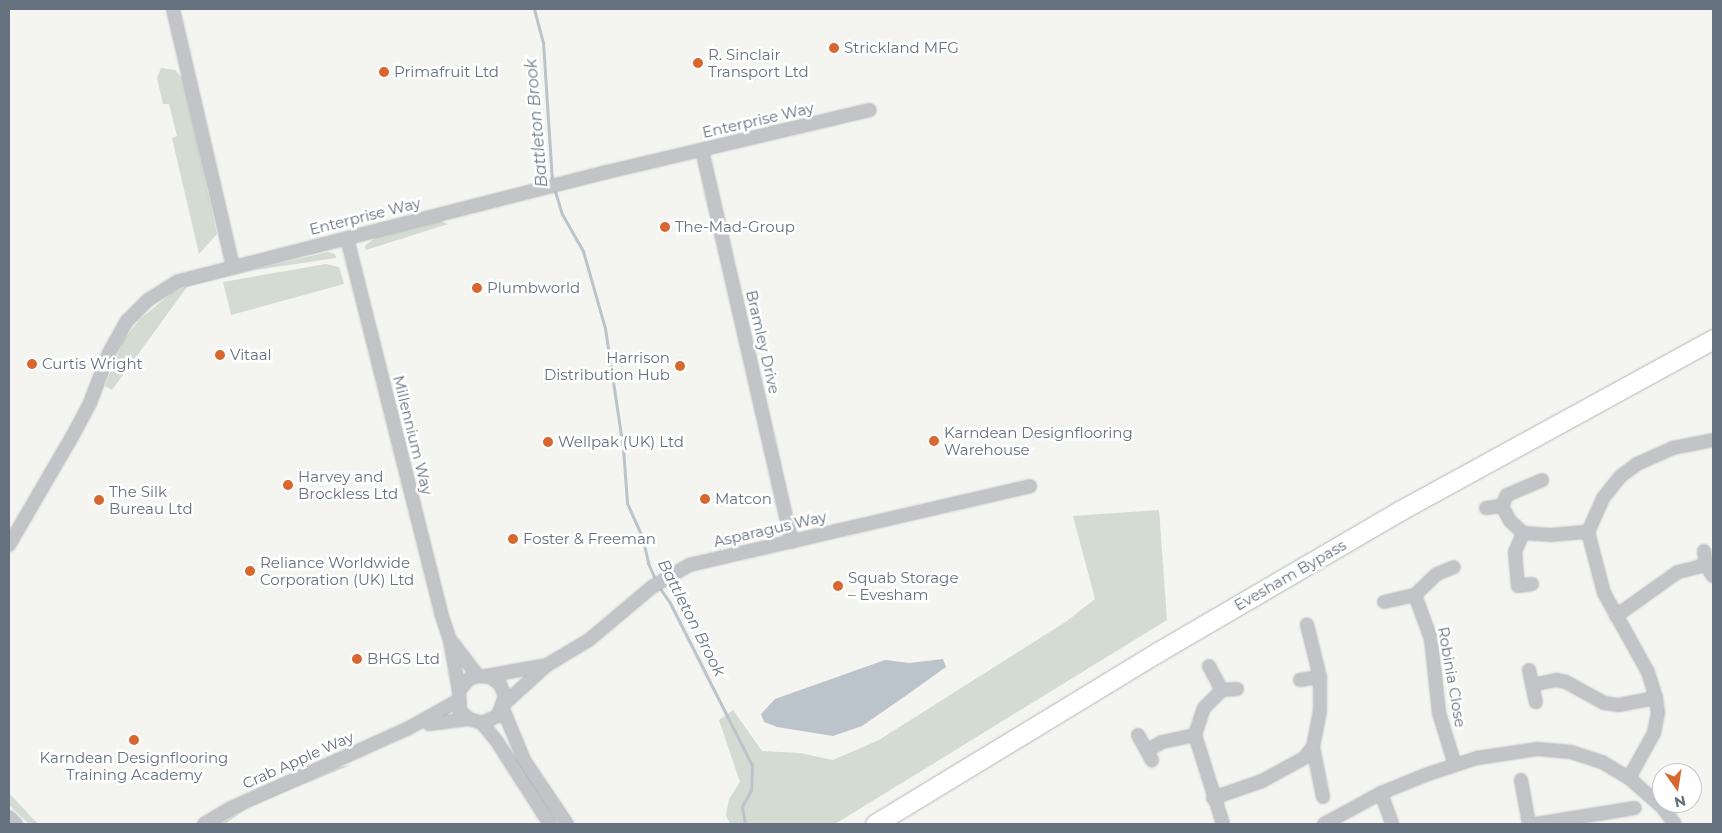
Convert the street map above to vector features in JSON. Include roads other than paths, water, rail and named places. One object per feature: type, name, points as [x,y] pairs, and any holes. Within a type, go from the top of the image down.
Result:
[{"type":"highway","name":"Evesham Bypass","points":[[875,824],[1158,652],[1401,510],[1713,339]]},
{"type":"street","points":[[174,9],[233,267]]},
{"type":"street","name":"Enterprise Way","points":[[9,545],[82,419],[109,353],[127,322],[148,300],[179,281],[554,186],[870,110]]},
{"type":"street","name":"Bramley Drive","points":[[702,150],[792,542]]},
{"type":"street","name":"Millennium Way","points":[[347,238],[436,595],[450,640],[460,711],[469,719]]},
{"type":"street","points":[[1629,778],[1654,733],[1658,712],[1656,698],[1648,672],[1604,593],[1588,532],[1603,498],[1622,476],[1637,464],[1673,448],[1713,440]]},
{"type":"street","points":[[1502,506],[1507,495],[1542,480]]},
{"type":"street","name":"Asparagus Way","points":[[504,706],[547,665],[590,640],[657,584],[689,565],[1030,486]]},
{"type":"street","points":[[1502,506],[1510,521],[1523,533],[1550,535],[1588,532]]},
{"type":"street","points":[[1486,508],[1502,506]]},
{"type":"street","points":[[1523,533],[1516,552],[1518,586],[1532,584]]},
{"type":"street","points":[[1704,551],[1706,565],[1713,576]]},
{"type":"street","points":[[1616,616],[1678,572],[1706,565]]},
{"type":"street","points":[[1384,602],[1415,596],[1438,574],[1454,567]]},
{"type":"street","name":"Robinia Close","points":[[1415,596],[1432,639],[1439,712],[1455,765]]},
{"type":"street","points":[[1307,624],[1320,677],[1320,710],[1313,747],[1322,797]]},
{"type":"street","name":"Millennium Way","points":[[450,640],[482,676],[500,684],[504,706],[524,760],[567,824]]},
{"type":"street","name":"Asparagus Way","points":[[482,676],[547,665]]},
{"type":"street","points":[[1209,666],[1222,690]]},
{"type":"street","points":[[1528,670],[1536,702]]},
{"type":"street","points":[[458,696],[469,679],[482,676]]},
{"type":"street","points":[[1300,680],[1320,677]]},
{"type":"street","points":[[1532,686],[1546,681],[1566,682],[1604,702],[1619,705],[1656,698]]},
{"type":"street","points":[[1223,824],[1213,798],[1195,735],[1204,708],[1222,690],[1237,689]]},
{"type":"street","name":"Crab Apple Way","points":[[204,824],[231,808],[407,729],[458,696]]},
{"type":"street","points":[[469,719],[482,723],[490,721],[504,706]]},
{"type":"street","name":"Crab Apple Way","points":[[407,729],[444,720],[469,719]]},
{"type":"street","points":[[482,723],[550,824]]},
{"type":"street","points":[[1138,735],[1150,755],[1162,742],[1195,735]]},
{"type":"street","points":[[1213,798],[1262,781],[1304,758],[1313,747]]},
{"type":"street","points":[[1324,824],[1381,793],[1455,765],[1512,750],[1537,749],[1571,752],[1602,762],[1629,778],[1662,808],[1675,824]]},
{"type":"street","points":[[1520,780],[1529,824]]},
{"type":"street","points":[[1381,793],[1392,824]]},
{"type":"street","points":[[1536,824],[1635,808]]},
{"type":"street","points":[[9,817],[16,824]]},
{"type":"waterway","name":"Battleton Brook","points":[[534,9],[543,42],[552,182]]},
{"type":"waterway","name":"Battleton Brook","points":[[554,188],[562,214],[583,251],[605,328],[623,448],[627,503],[642,536],[648,563],[656,581]]},
{"type":"waterway","name":"Battleton Brook","points":[[659,587],[670,603],[752,765],[751,790],[742,806],[745,824]]},
{"type":"place","name":"Strickland MFG","points":[[834,48]]},
{"type":"place","name":"R. Sinclair Transport Ltd","points":[[698,63]]},
{"type":"place","name":"Primafruit Ltd","points":[[384,72]]},
{"type":"place","name":"The-Mad-Group","points":[[665,227]]},
{"type":"place","name":"Plumbworld","points":[[477,288]]},
{"type":"place","name":"Vitaal","points":[[220,355]]},
{"type":"place","name":"Curtis Wright","points":[[32,364]]},
{"type":"place","name":"Harrison Distribution Hub","points":[[680,366]]},
{"type":"place","name":"Karndean Designflooring Warehouse","points":[[934,441]]},
{"type":"place","name":"Wellpak (UK) Ltd","points":[[548,442]]},
{"type":"place","name":"Harvey and Brockless Ltd","points":[[288,485]]},
{"type":"place","name":"Matcon","points":[[705,499]]},
{"type":"place","name":"The Silk Bureau Ltd","points":[[99,500]]},
{"type":"place","name":"Foster & Freeman","points":[[513,539]]},
{"type":"place","name":"Reliance Worldwide Corporation (UK) Ltd","points":[[250,571]]},
{"type":"place","name":"Squab Storage – Evesham","points":[[838,586]]},
{"type":"place","name":"BHGS Ltd","points":[[357,659]]},
{"type":"place","name":"Karndean Designflooring Training Academy","points":[[134,740]]}]
